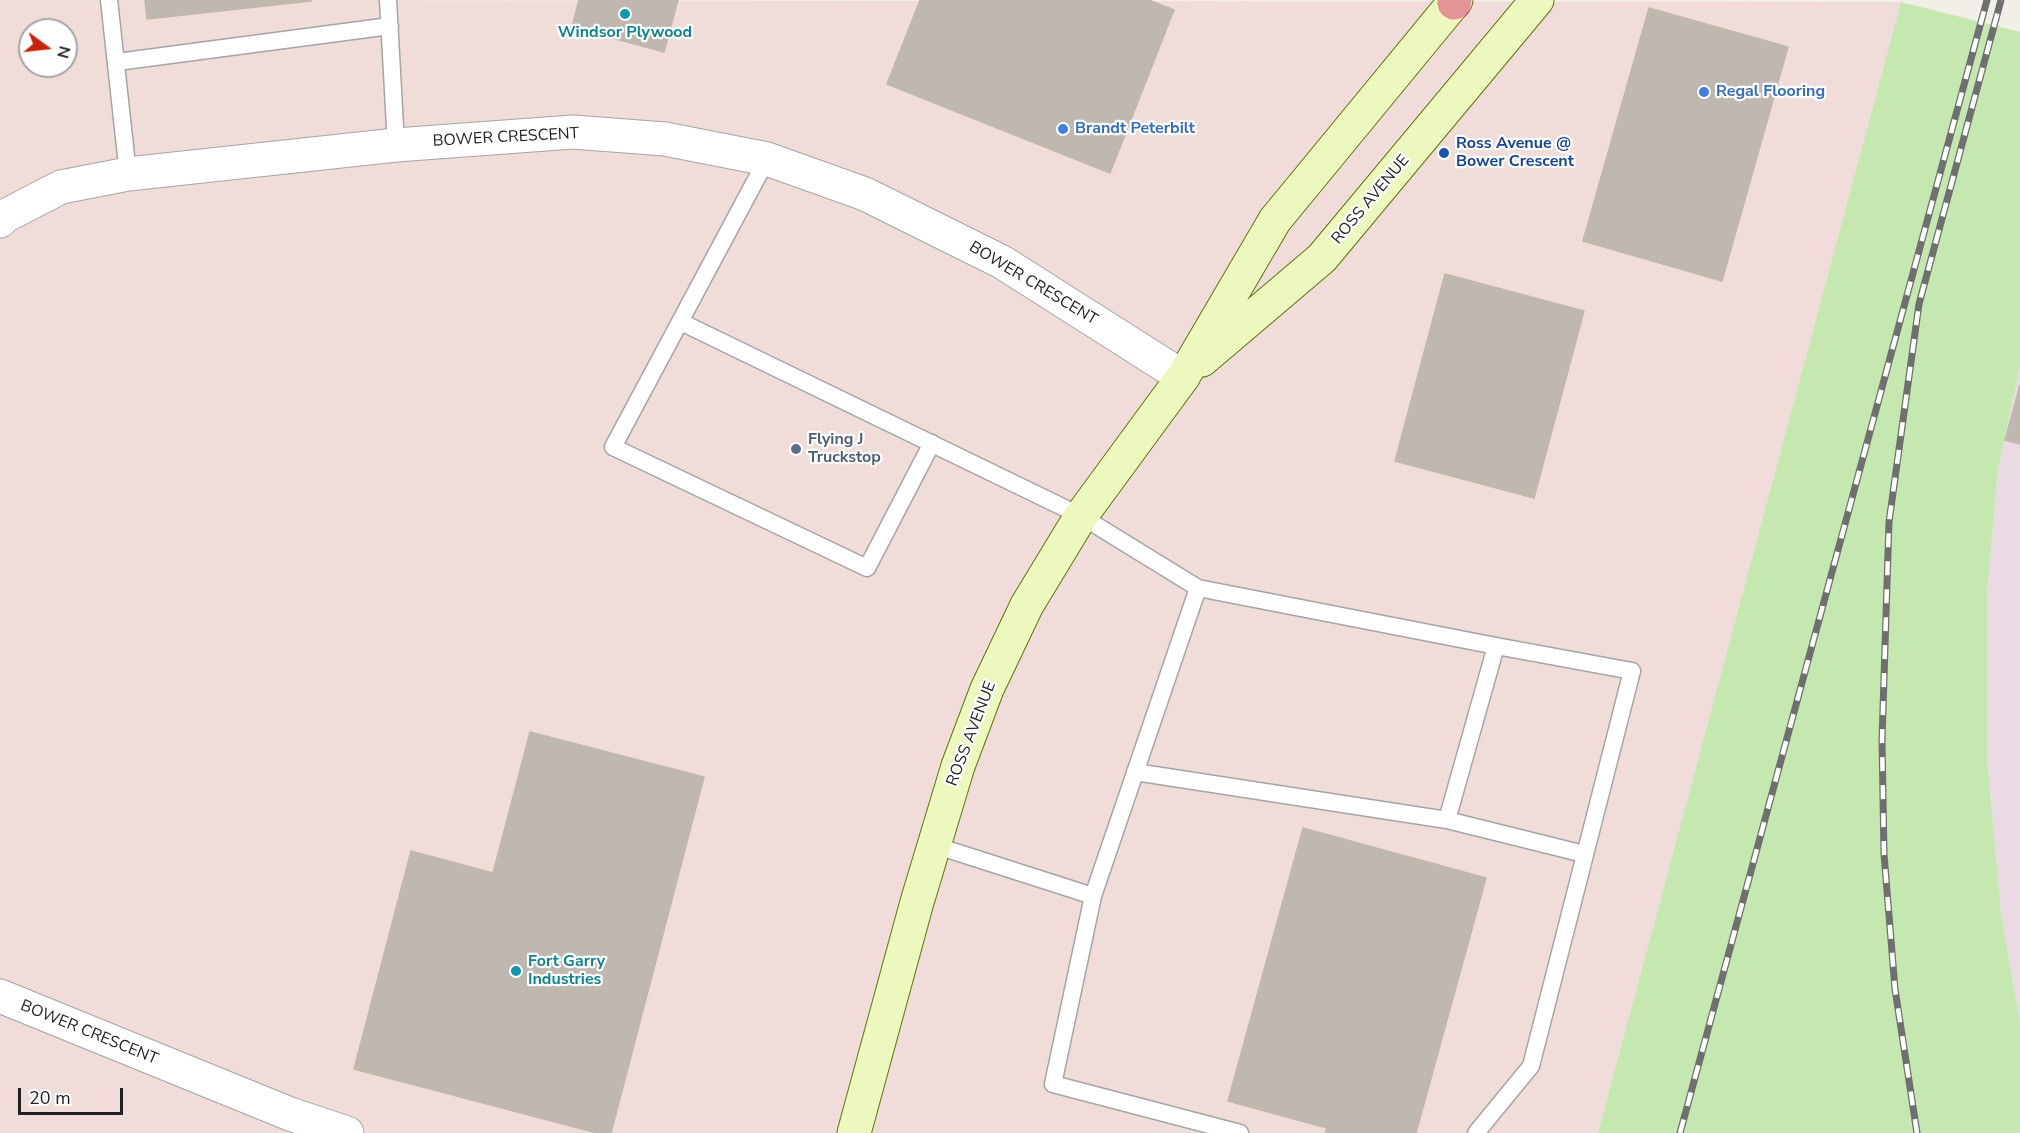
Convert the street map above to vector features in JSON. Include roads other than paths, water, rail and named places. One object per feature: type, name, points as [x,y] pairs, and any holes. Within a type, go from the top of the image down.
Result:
[{"type":"main road","name":"ROSS AVENUE","points":[[1183,377],[1322,258],[1537,0]]},
{"type":"main road","name":"ROSS AVENUE","points":[[854,1133],[958,766],[987,689],[1027,605],[1082,516],[1183,377],[1275,220],[1455,1]]},
{"type":"street","name":"BOWER CRESCENT","points":[[0,221],[5,216],[61,187],[128,174],[396,145],[573,132],[665,139],[767,159],[864,194],[1002,262],[1183,377]]},
{"type":"street","name":"BOWER CRESCENT","points":[[0,996],[290,1114],[346,1133]]},
{"type":"lane","points":[[109,0],[128,174]]},
{"type":"lane","points":[[388,0],[396,145]]},
{"type":"lane","points":[[117,62],[390,26]]},
{"type":"lane","points":[[767,159],[613,447],[867,568],[932,443]]},
{"type":"lane","points":[[681,322],[1082,516],[1198,588],[1632,671],[1531,1066],[1476,1133]]},
{"type":"lane","points":[[1198,588],[1093,896],[1053,1084],[1240,1133]]},
{"type":"lane","points":[[1447,820],[1496,646]]},
{"type":"lane","points":[[1135,772],[1447,820],[1584,854]]},
{"type":"lane","points":[[934,845],[1093,896]]},
{"type":"railway","points":[[1680,1133],[1987,0]]},
{"type":"railway","points":[[1917,1133],[1895,989],[1884,854],[1882,740],[1889,522],[1919,304],[2001,0]]},
{"type":"place","name":"Windsor Plywood","points":[[625,14]]},
{"type":"place","name":"Regal Flooring","points":[[1704,92]]},
{"type":"place","name":"Brandt Peterbilt","points":[[1063,129]]},
{"type":"place","name":"Ross Avenue @ Bower Crescent","points":[[1444,153]]},
{"type":"place","name":"Flying J Truckstop","points":[[796,449]]},
{"type":"place","name":"Fort Garry Industries","points":[[516,971]]}]
